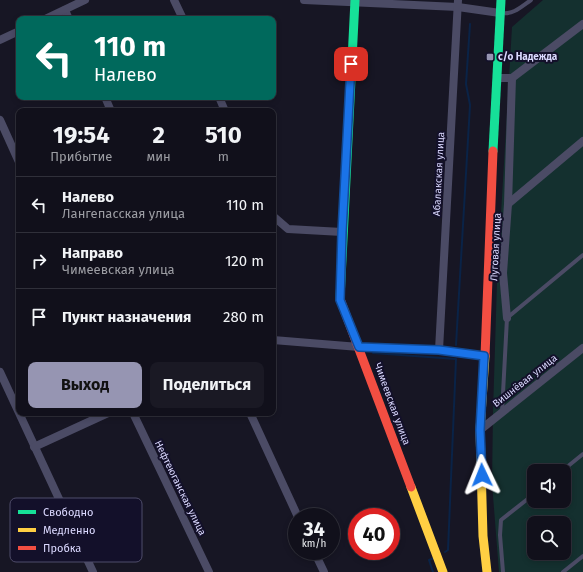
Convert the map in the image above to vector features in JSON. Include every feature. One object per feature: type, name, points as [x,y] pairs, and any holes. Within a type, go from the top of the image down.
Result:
[{"type":"street","points":[[52,16],[85,0]]},
{"type":"street","points":[[174,0],[182,16]]},
{"type":"street","points":[[304,0],[458,3],[500,13]]},
{"type":"street","points":[[486,572],[483,536],[480,430],[484,356],[487,331],[489,219],[501,0]]},
{"type":"street","name":"Чимеевская улица","points":[[355,1],[342,232],[340,300],[443,572]]},
{"type":"street","name":"Абалакская улица","points":[[439,350],[458,3]]},
{"type":"street","points":[[65,10],[68,16]]},
{"type":"street","points":[[497,78],[512,78],[583,24]]},
{"type":"street","points":[[0,40],[16,32]]},
{"type":"street","points":[[508,204],[512,78]]},
{"type":"street","points":[[0,120],[16,155]]},
{"type":"street","name":"Луговая улица","points":[[506,318],[503,273],[508,204],[583,141]]},
{"type":"street","points":[[276,219],[288,229],[342,232]]},
{"type":"street","points":[[276,340],[359,347],[439,350],[484,356]]},
{"type":"street","name":"Вишнёвая улица","points":[[480,430],[583,348]]},
{"type":"street","points":[[0,372],[16,407]]},
{"type":"street","points":[[20,416],[58,498]]},
{"type":"street","points":[[34,447],[101,416]]},
{"type":"street","name":"Нефтеюганская улица","points":[[134,416],[209,572]]},
{"type":"street","points":[[251,416],[294,508]]},
{"type":"street","points":[[318,560],[324,572]]},
{"type":"street","points":[[88,562],[93,572]]},
{"type":"lane","points":[[500,13],[508,14],[531,0]]},
{"type":"lane","points":[[502,412],[506,318],[583,255]]},
{"type":"lane","points":[[571,464],[583,454]]},
{"type":"lane","points":[[503,572],[500,535],[501,520],[527,500]]},
{"type":"lane","points":[[563,572],[583,556]]},
{"type":"green space","points":[[543,0],[583,0],[583,572],[499,572],[492,483],[497,282],[512,27]]},
{"type":"waterway","points":[[456,345],[470,105],[466,84],[470,24]]},
{"type":"waterway","points":[[373,353],[456,359],[448,550],[445,552]]},
{"type":"waterway","points":[[433,572],[429,560],[434,558]]},
{"type":"traffic: fast","points":[[340,299],[355,0]]},
{"type":"traffic: fast","points":[[493,151],[501,0]]},
{"type":"traffic: slow","points":[[485,356],[480,430],[483,536],[487,572]]},
{"type":"traffic: slow","points":[[411,487],[443,572]]},
{"type":"traffic: jam","points":[[485,356],[493,151]]},
{"type":"traffic: jam","points":[[340,299],[411,487]]},
{"type":"place","name":"с/о Надежда","points":[[490,57]]},
{"type":"route","points":[[351,64],[340,300],[359,347],[439,350],[484,356],[480,430],[482,475]]}]
